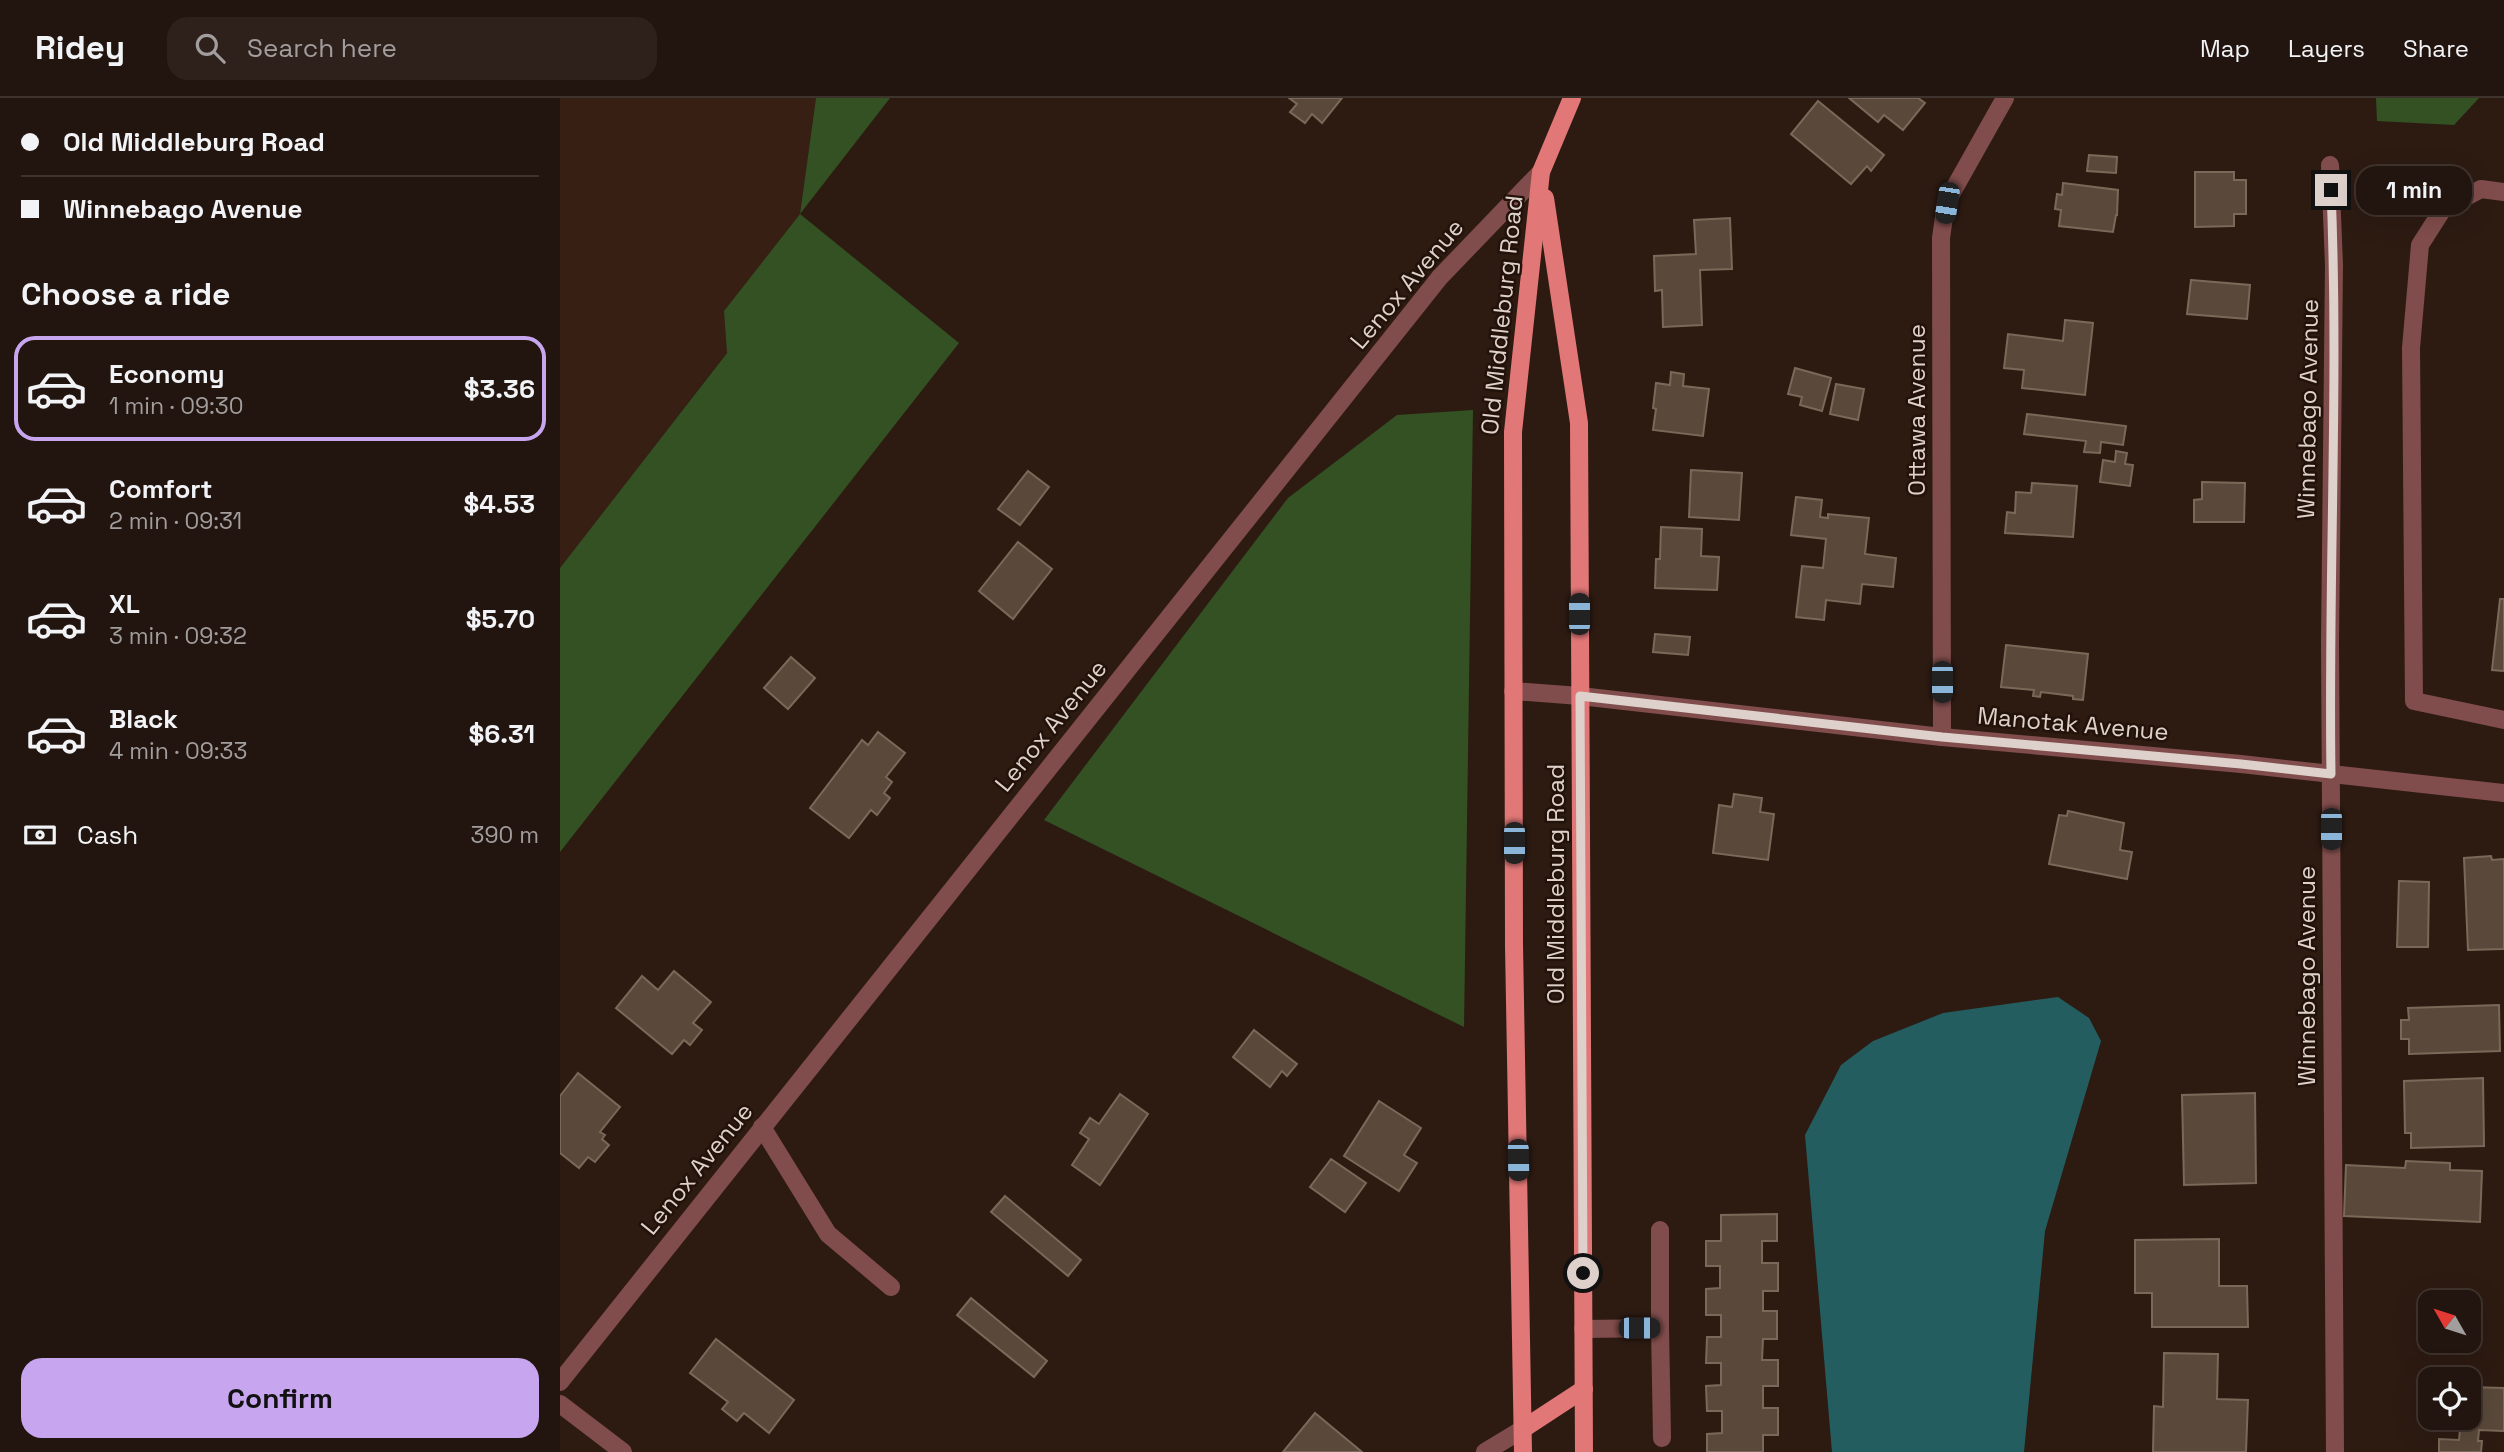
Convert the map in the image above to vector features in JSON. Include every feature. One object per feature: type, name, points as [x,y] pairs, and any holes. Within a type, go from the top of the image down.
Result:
[{"type":"main road","name":"Lenox Avenue","points":[[1541,172],[1572,98]]},
{"type":"main road","name":"Old Middleburg Road","points":[[1522,1452],[1514,972],[1513,432],[1541,172]]},
{"type":"main road","name":"Old Middleburg Road","points":[[1541,172],[1579,423],[1584,1452]]},
{"type":"main road","points":[[1523,1429],[1584,1390]]},
{"type":"street","name":"Ottawa Avenue","points":[[1942,737],[1941,238],[1947,203],[2006,98]]},
{"type":"street","name":"Winnebago Avenue","points":[[2330,164],[2334,265],[2330,643],[2335,1452]]},
{"type":"street","name":"Lenox Avenue","points":[[560,1382],[1440,277],[1541,172]]},
{"type":"street","points":[[2504,192],[2481,190],[2443,209],[2420,245],[2411,348],[2414,701],[2504,720]]},
{"type":"street","name":"Manotak Avenue","points":[[1513,691],[2504,793]]},
{"type":"street","points":[[762,1127],[828,1234],[891,1287]]},
{"type":"street","points":[[1660,1230],[1662,1438]]},
{"type":"street","points":[[1583,1329],[1660,1328]]},
{"type":"street","points":[[560,1404],[623,1452]]},
{"type":"street","points":[[1485,1452],[1523,1429]]},
{"type":"shaded area","points":[[560,98],[816,98],[800,214],[724,311],[727,352],[560,568]]},
{"type":"green space","points":[[816,98],[890,98],[800,214]]},
{"type":"green space","points":[[2376,98],[2479,98],[2454,125],[2377,121]]},
{"type":"green space","points":[[800,214],[959,343],[560,852],[560,568],[727,353],[724,311]]},
{"type":"green space","points":[[1473,410],[1464,1027],[1044,820],[1288,498],[1397,415]]},
{"type":"water","points":[[2058,997],[2089,1018],[2101,1041],[2045,1231],[2024,1452],[1832,1452],[1805,1135],[1841,1065],[1873,1041],[1943,1013]]},
{"type":"building","points":[[1289,98],[1342,98],[1322,123],[1312,114],[1305,123],[1290,112],[1297,104]]},
{"type":"building","points":[[1849,98],[1918,98],[1925,103],[1903,130],[1884,115],[1878,122]]},
{"type":"building","points":[[1818,101],[1884,155],[1871,171],[1867,166],[1851,184],[1791,134]]},
{"type":"building","points":[[2089,155],[2117,157],[2116,173],[2087,171]]},
{"type":"building","points":[[2195,172],[2234,172],[2234,180],[2246,180],[2246,214],[2234,214],[2234,226],[2195,227]]},
{"type":"building","points":[[2063,183],[2118,190],[2113,232],[2059,226],[2061,210],[2055,209],[2057,194],[2062,195]]},
{"type":"building","points":[[1730,218],[1732,269],[1700,270],[1702,325],[1663,327],[1662,290],[1655,291],[1654,256],[1696,254],[1694,220]]},
{"type":"building","points":[[2191,280],[2250,285],[2247,319],[2187,314]]},
{"type":"building","points":[[2065,320],[2093,323],[2085,395],[2022,388],[2024,370],[2004,368],[2008,334],[2063,341]]},
{"type":"building","points":[[1795,368],[1831,378],[1822,411],[1800,405],[1802,397],[1788,394]]},
{"type":"building","points":[[1671,372],[1684,374],[1683,386],[1709,389],[1703,436],[1653,430],[1656,383],[1670,385]]},
{"type":"building","points":[[1836,384],[1864,389],[1858,420],[1830,414]]},
{"type":"building","points":[[2027,414],[2126,426],[2123,445],[2101,442],[2100,453],[2084,452],[2086,441],[2024,434]]},
{"type":"building","points":[[2116,451],[2127,453],[2125,464],[2133,465],[2130,486],[2100,482],[2103,460],[2115,462]]},
{"type":"building","points":[[1691,470],[1742,473],[1739,520],[1689,517]]},
{"type":"building","points":[[1028,471],[1049,487],[1020,525],[998,509]]},
{"type":"building","points":[[2202,482],[2245,483],[2244,522],[2194,522],[2194,500],[2202,499]]},
{"type":"building","points":[[2032,483],[2077,486],[2073,537],[2005,533],[2007,512],[2015,513],[2016,492],[2031,493]]},
{"type":"building","points":[[1796,497],[1822,500],[1820,517],[1828,518],[1828,514],[1869,518],[1865,554],[1896,558],[1893,587],[1862,584],[1860,604],[1826,600],[1824,620],[1796,617],[1802,566],[1823,568],[1826,539],[1791,535]]},
{"type":"building","points":[[1661,527],[1702,529],[1701,556],[1719,557],[1717,590],[1655,588],[1656,559],[1660,559]]},
{"type":"building","points":[[1018,542],[1052,569],[1013,619],[979,591]]},
{"type":"building","points":[[2500,599],[2504,599],[2504,671],[2492,670]]},
{"type":"building","points":[[1655,634],[1690,637],[1688,655],[1653,652]]},
{"type":"building","points":[[2006,645],[2088,654],[2083,700],[2041,692],[2040,697],[2033,696],[2034,690],[2001,687]]},
{"type":"building","points":[[791,657],[815,678],[788,709],[764,688]]},
{"type":"building","points":[[878,732],[905,753],[886,777],[892,782],[884,793],[890,798],[877,815],[871,810],[849,838],[810,808],[862,740],[868,745]]},
{"type":"building","points":[[1734,794],[1762,798],[1760,812],[1774,814],[1768,860],[1713,853],[1719,805],[1732,807]]},
{"type":"building","points":[[2068,811],[2124,823],[2120,850],[2132,852],[2127,879],[2049,864],[2059,815],[2067,816]]},
{"type":"building","points":[[2491,856],[2492,860],[2504,859],[2504,949],[2468,950],[2464,858]]},
{"type":"building","points":[[2399,881],[2429,882],[2428,947],[2397,947]]},
{"type":"building","points":[[674,971],[711,1002],[693,1023],[702,1030],[690,1045],[684,1040],[672,1054],[616,1008],[642,976],[658,990]]},
{"type":"building","points":[[2499,1005],[2500,1051],[2409,1054],[2409,1039],[2401,1039],[2401,1020],[2409,1020],[2408,1008]]},
{"type":"building","points":[[1254,1030],[1297,1064],[1287,1076],[1282,1071],[1270,1087],[1233,1057]]},
{"type":"building","points":[[578,1073],[620,1107],[600,1132],[605,1135],[602,1139],[609,1145],[595,1162],[588,1157],[579,1168],[560,1153],[560,1096]]},
{"type":"building","points":[[2483,1078],[2484,1146],[2411,1148],[2411,1133],[2405,1133],[2404,1081]]},
{"type":"building","points":[[2255,1093],[2256,1183],[2184,1185],[2182,1095]]},
{"type":"building","points":[[1120,1094],[1148,1114],[1100,1185],[1072,1165],[1089,1139],[1080,1133],[1090,1118],[1099,1124]]},
{"type":"building","points":[[1379,1101],[1421,1128],[1404,1155],[1417,1163],[1399,1191],[1344,1156]]},
{"type":"building","points":[[1331,1159],[1366,1183],[1345,1212],[1310,1187]]},
{"type":"building","points":[[2406,1161],[2450,1163],[2450,1170],[2482,1171],[2480,1222],[2344,1216],[2346,1165],[2405,1168]]},
{"type":"building","points":[[1005,1196],[1081,1260],[1068,1276],[991,1212]]},
{"type":"building","points":[[1777,1214],[1777,1241],[1762,1241],[1762,1263],[1778,1263],[1778,1291],[1763,1291],[1763,1311],[1777,1311],[1777,1339],[1763,1339],[1762,1360],[1778,1360],[1778,1386],[1763,1386],[1763,1408],[1778,1408],[1778,1435],[1763,1435],[1763,1452],[1707,1452],[1707,1434],[1722,1433],[1722,1411],[1707,1411],[1706,1386],[1721,1385],[1721,1363],[1706,1363],[1707,1337],[1721,1337],[1721,1315],[1706,1315],[1706,1289],[1720,1288],[1720,1266],[1706,1266],[1706,1241],[1721,1241],[1721,1215]]},
{"type":"building","points":[[2219,1239],[2219,1286],[2247,1286],[2248,1327],[2152,1327],[2152,1293],[2135,1293],[2135,1240]]},
{"type":"building","points":[[971,1298],[1047,1361],[1034,1377],[957,1315]]},
{"type":"building","points":[[716,1339],[794,1400],[769,1433],[744,1413],[737,1421],[722,1409],[728,1402],[690,1373]]},
{"type":"building","points":[[2164,1353],[2218,1354],[2217,1399],[2248,1400],[2246,1452],[2153,1452],[2154,1406],[2163,1407]]},
{"type":"building","points":[[2481,1387],[2504,1388],[2504,1431],[2479,1430]]},
{"type":"building","points":[[1315,1413],[1362,1452],[1283,1452]]},
{"type":"building","points":[[2460,1430],[2479,1430],[2481,1452],[2439,1452],[2439,1439],[2459,1440]]},
{"type":"route","points":[[1583,1273],[1580,696],[1942,737],[2331,774],[2334,265],[2331,190]]}]
